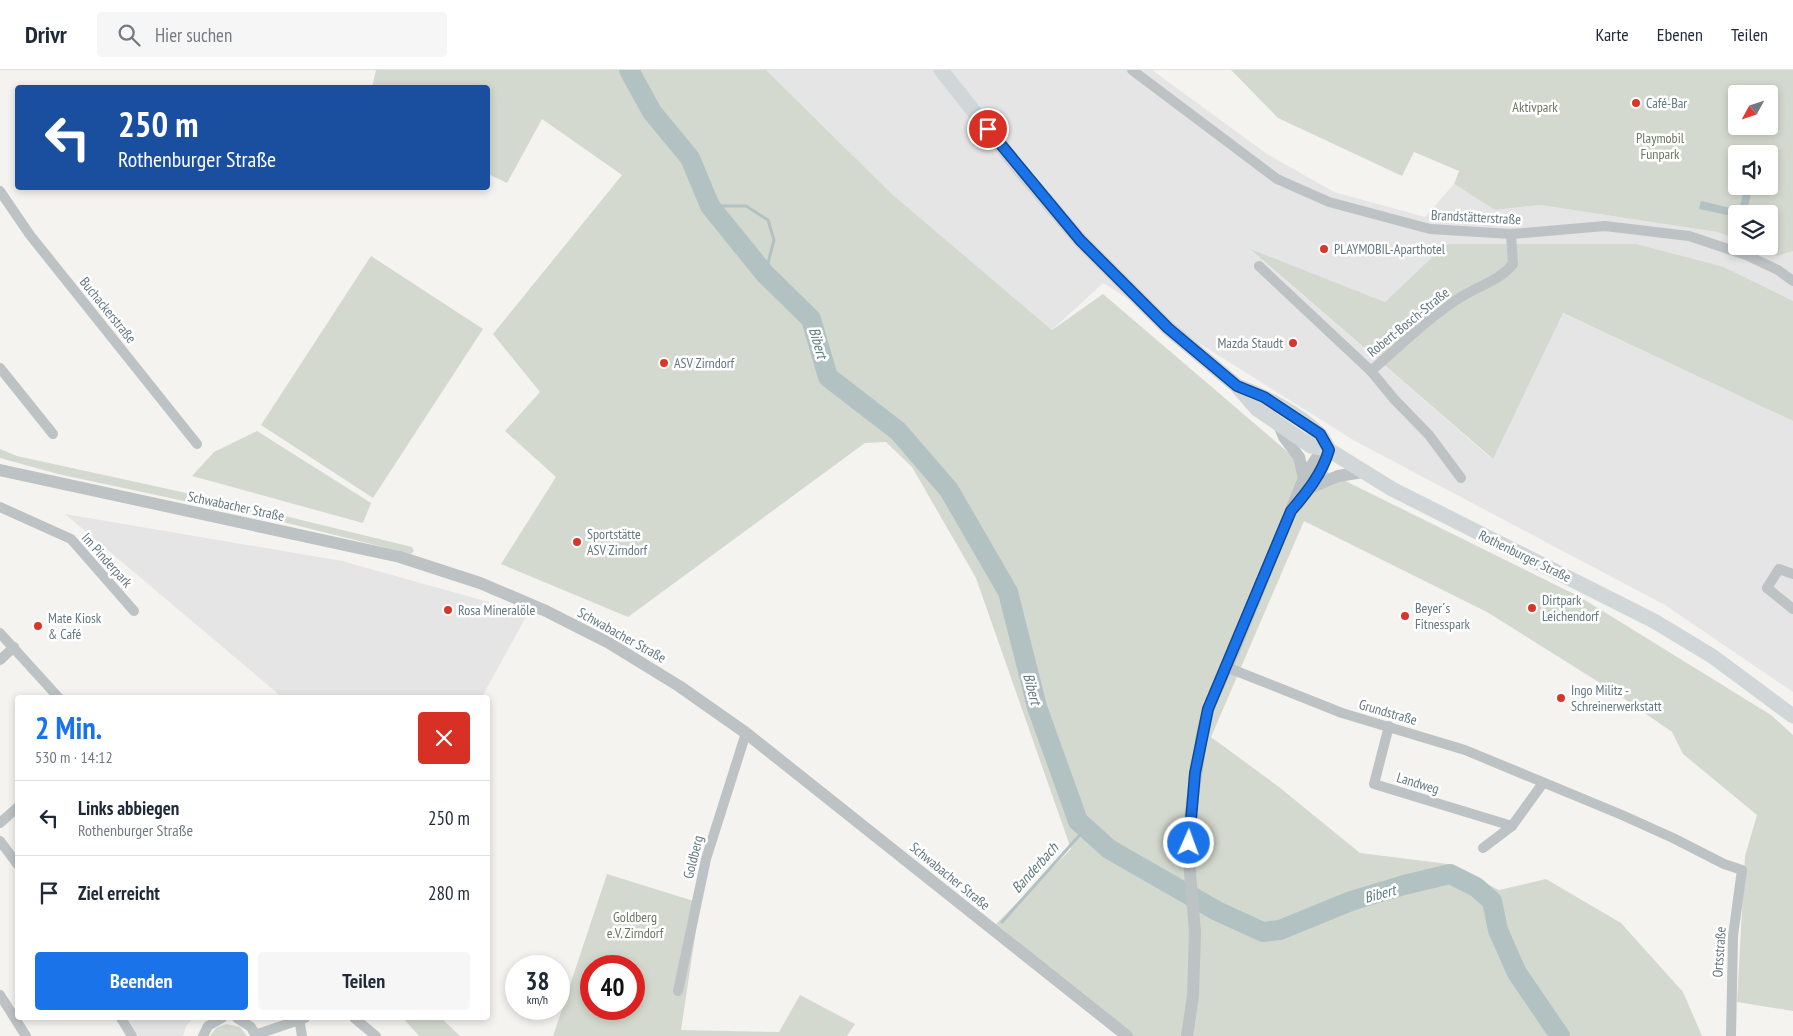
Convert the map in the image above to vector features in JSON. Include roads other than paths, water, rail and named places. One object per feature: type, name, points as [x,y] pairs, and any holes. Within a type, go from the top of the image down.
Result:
[{"type":"main road","name":"Rothenburger Straße","points":[[941,70],[1022,172],[1080,240],[1168,328],[1237,386],[1257,409],[1311,446],[1329,450],[1363,472],[1461,525],[1654,621],[1720,662],[1793,716]]},
{"type":"main road","name":"Rothenburger Straße","points":[[1237,386],[1264,397],[1306,424],[1320,434],[1329,450]]},
{"type":"street","name":"Brandstätterstraße","points":[[1132,70],[1278,179],[1329,202],[1430,230],[1512,234],[1605,226],[1689,236],[1746,255],[1778,270],[1793,281]]},
{"type":"street","name":"Buchackerstraße","points":[[0,191],[30,235],[197,444]]},
{"type":"street","name":"Robert-Bosch-Straße","points":[[1371,370],[1425,324],[1461,297],[1504,275],[1513,264],[1512,234]]},
{"type":"street","name":"Robert-Bosch-Straße","points":[[1259,266],[1371,370],[1429,435],[1461,478]]},
{"type":"street","points":[[0,368],[53,434]]},
{"type":"street","points":[[1279,425],[1284,437],[1299,457],[1308,482]]},
{"type":"street","points":[[1186,1036],[1193,996],[1195,932],[1189,861],[1189,824],[1195,773],[1208,709],[1291,511],[1308,482],[1316,459],[1329,450]]},
{"type":"street","name":"Schwabacher Straße","points":[[0,470],[365,549],[422,564],[480,584],[546,611],[609,643],[679,686],[746,733],[1127,1036]]},
{"type":"street","points":[[1308,482],[1363,472]]},
{"type":"street","name":"Im Pinderpark","points":[[0,507],[71,539],[134,611]]},
{"type":"street","points":[[1793,574],[1779,570],[1767,588],[1793,609]]},
{"type":"street","points":[[0,633],[56,695]]},
{"type":"street","points":[[0,660],[14,647]]},
{"type":"street","name":"Grundstraße","points":[[1226,667],[1342,714],[1465,750],[1674,838],[1724,864],[1742,870]]},
{"type":"street","name":"Landweg","points":[[1388,726],[1374,784],[1512,826]]},
{"type":"street","name":"Goldberg","points":[[678,991],[706,859],[746,733]]},
{"type":"street","points":[[1484,848],[1512,826],[1543,783]]},
{"type":"street","points":[[0,823],[15,810]]},
{"type":"street","points":[[0,841],[15,861]]},
{"type":"street","name":"Ortsstraße","points":[[1731,1036],[1733,936],[1742,870]]},
{"type":"street","points":[[0,995],[15,1019]]},
{"type":"street","points":[[16,1020],[26,1036]]},
{"type":"street","points":[[122,1020],[132,1036]]},
{"type":"street","points":[[203,1036],[208,1026],[218,1020]]},
{"type":"street","points":[[240,1020],[251,1027],[256,1036],[297,1020]]},
{"type":"street","points":[[302,1020],[302,1036]]},
{"type":"street","points":[[356,1020],[376,1036]]},
{"type":"waterway","name":"Bibert","points":[[629,70],[652,112],[690,158],[710,206],[765,274],[811,319],[828,377],[898,431],[949,490],[1008,592],[1037,707],[1078,821],[1109,849],[1217,911],[1263,932],[1280,930],[1351,901],[1450,874],[1476,887],[1492,901],[1498,930],[1517,973],[1560,1036]]},
{"type":"waterway","points":[[710,206],[746,206],[768,220],[774,240],[765,274]]},
{"type":"waterway","name":"Banderbach","points":[[1002,922],[1086,828]]},
{"type":"place","name":"Café-Bar","points":[[1636,103]]},
{"type":"place","name":"PLAYMOBIL-Aparthotel","points":[[1324,249]]},
{"type":"place","name":"Mazda Staudt","points":[[1293,343]]},
{"type":"place","name":"ASV Zirndorf","points":[[664,363]]},
{"type":"place","name":"Sportstätte ASV Zirndorf","points":[[577,542]]},
{"type":"place","name":"Dirtpark Leichendorf","points":[[1532,608]]},
{"type":"place","name":"Rosa Mineralöle","points":[[448,610]]},
{"type":"place","name":"Beyer´s Fitnesspark","points":[[1405,616]]},
{"type":"place","name":"Mate Kiosk & Café","points":[[38,626]]},
{"type":"place","name":"Ingo Militz - Schreinerwerkstatt","points":[[1561,698]]},
{"type":"park label","name":"Aktivpark","points":[[1535,107]]},
{"type":"park label","name":"Playmobil Funpark","points":[[1660,146]]},
{"type":"park label","name":"Goldberg e.V. Zirndorf","points":[[635,926]]}]
